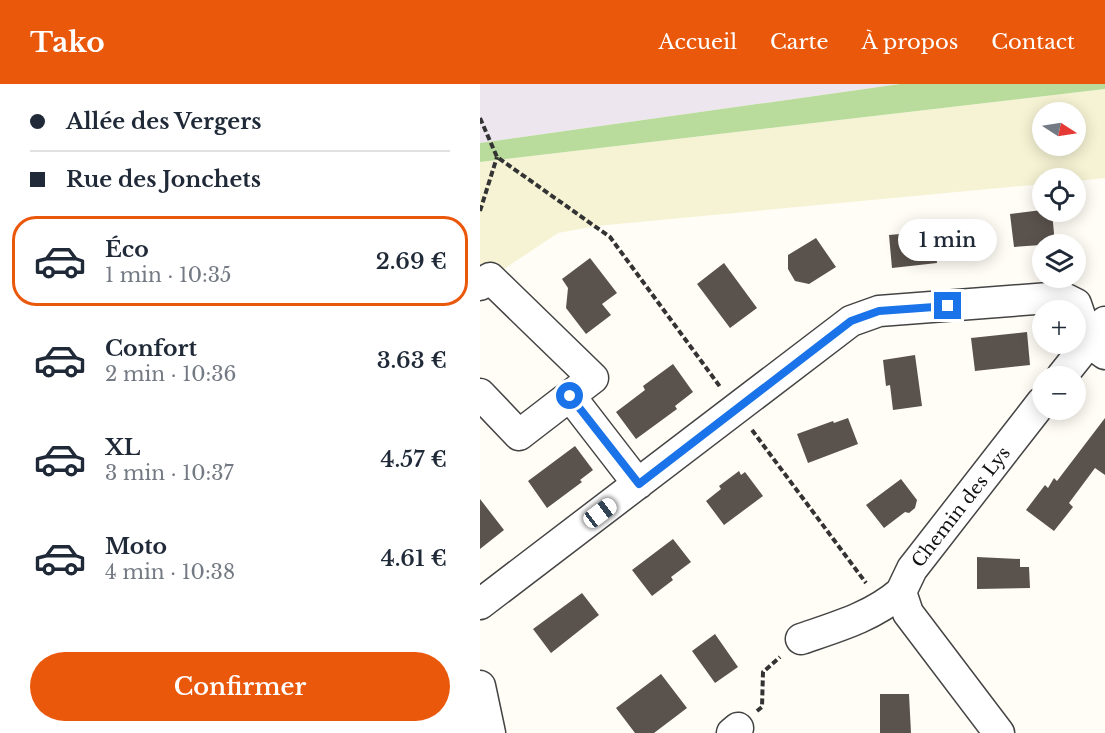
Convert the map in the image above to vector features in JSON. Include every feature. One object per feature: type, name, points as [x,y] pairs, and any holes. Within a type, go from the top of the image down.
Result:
[{"type":"street","points":[[480,285],[490,278],[593,378],[519,435],[480,394]]},
{"type":"street","points":[[480,604],[851,321],[879,311],[1062,297],[1076,304],[1100,339],[1072,366]]},
{"type":"street","points":[[570,396],[639,484]]},
{"type":"street","name":"Chemin des Lys","points":[[893,599],[912,569],[1032,415]]},
{"type":"street","points":[[801,639],[848,623],[893,599],[908,613],[999,733]]},
{"type":"street","points":[[480,686],[490,733]]},
{"type":"path","points":[[480,118],[497,156],[610,237],[736,409],[893,599]]},
{"type":"path","points":[[480,211],[497,156]]},
{"type":"path","points":[[735,730],[762,707],[763,672],[801,639]]},
{"type":"shaded area","points":[[480,84],[900,84],[480,143]]},
{"type":"shaded area","points":[[1105,89],[1105,178],[1086,180],[1086,168],[1032,168],[1032,185],[596,226],[558,233],[480,285],[480,162]]},
{"type":"green space","points":[[900,84],[1105,84],[1105,89],[480,162],[480,143]]},
{"type":"building","points":[[1032,211],[1032,222],[1053,222],[1054,234],[1032,234],[1032,246],[1014,247],[1010,214]]},
{"type":"building","points":[[934,231],[937,263],[892,268],[889,235]]},
{"type":"building","points":[[816,238],[836,267],[809,284],[795,281],[788,269],[788,255]]},
{"type":"building","points":[[590,258],[617,293],[602,304],[611,315],[586,334],[566,308],[568,288],[562,279]]},
{"type":"building","points":[[724,263],[757,308],[730,328],[697,284]]},
{"type":"building","points":[[1027,332],[1030,365],[975,371],[971,338]]},
{"type":"building","points":[[915,355],[922,406],[893,410],[890,385],[886,386],[883,360]]},
{"type":"building","points":[[673,364],[693,392],[675,406],[677,409],[636,439],[616,412],[645,390],[643,386]]},
{"type":"building","points":[[848,418],[858,444],[808,463],[797,434]]},
{"type":"building","points":[[1105,418],[1105,475],[1095,468],[1069,503],[1073,507],[1054,531],[1026,510],[1045,485],[1048,488],[1054,478],[1057,481]]},
{"type":"building","points":[[575,446],[593,470],[580,480],[582,482],[547,508],[528,481]]},
{"type":"building","points":[[739,471],[741,475],[745,472],[763,496],[724,525],[706,501],[721,489],[719,486]]},
{"type":"building","points":[[901,479],[917,500],[915,508],[909,513],[905,512],[884,528],[866,505]]},
{"type":"building","points":[[480,499],[504,530],[480,549]]},
{"type":"building","points":[[673,539],[691,562],[671,577],[673,580],[652,596],[632,570]]},
{"type":"building","points":[[977,557],[1020,559],[1020,567],[1029,567],[1030,588],[977,589]]},
{"type":"building","points":[[582,593],[599,615],[551,653],[533,629]]},
{"type":"building","points":[[715,634],[738,667],[715,683],[692,651]]},
{"type":"building","points":[[661,674],[687,708],[654,733],[635,733],[616,708]]},
{"type":"building","points":[[880,694],[909,694],[911,733],[880,733]]},
{"type":"route","points":[[570,396],[639,484],[851,321],[879,311],[948,306]]}]
